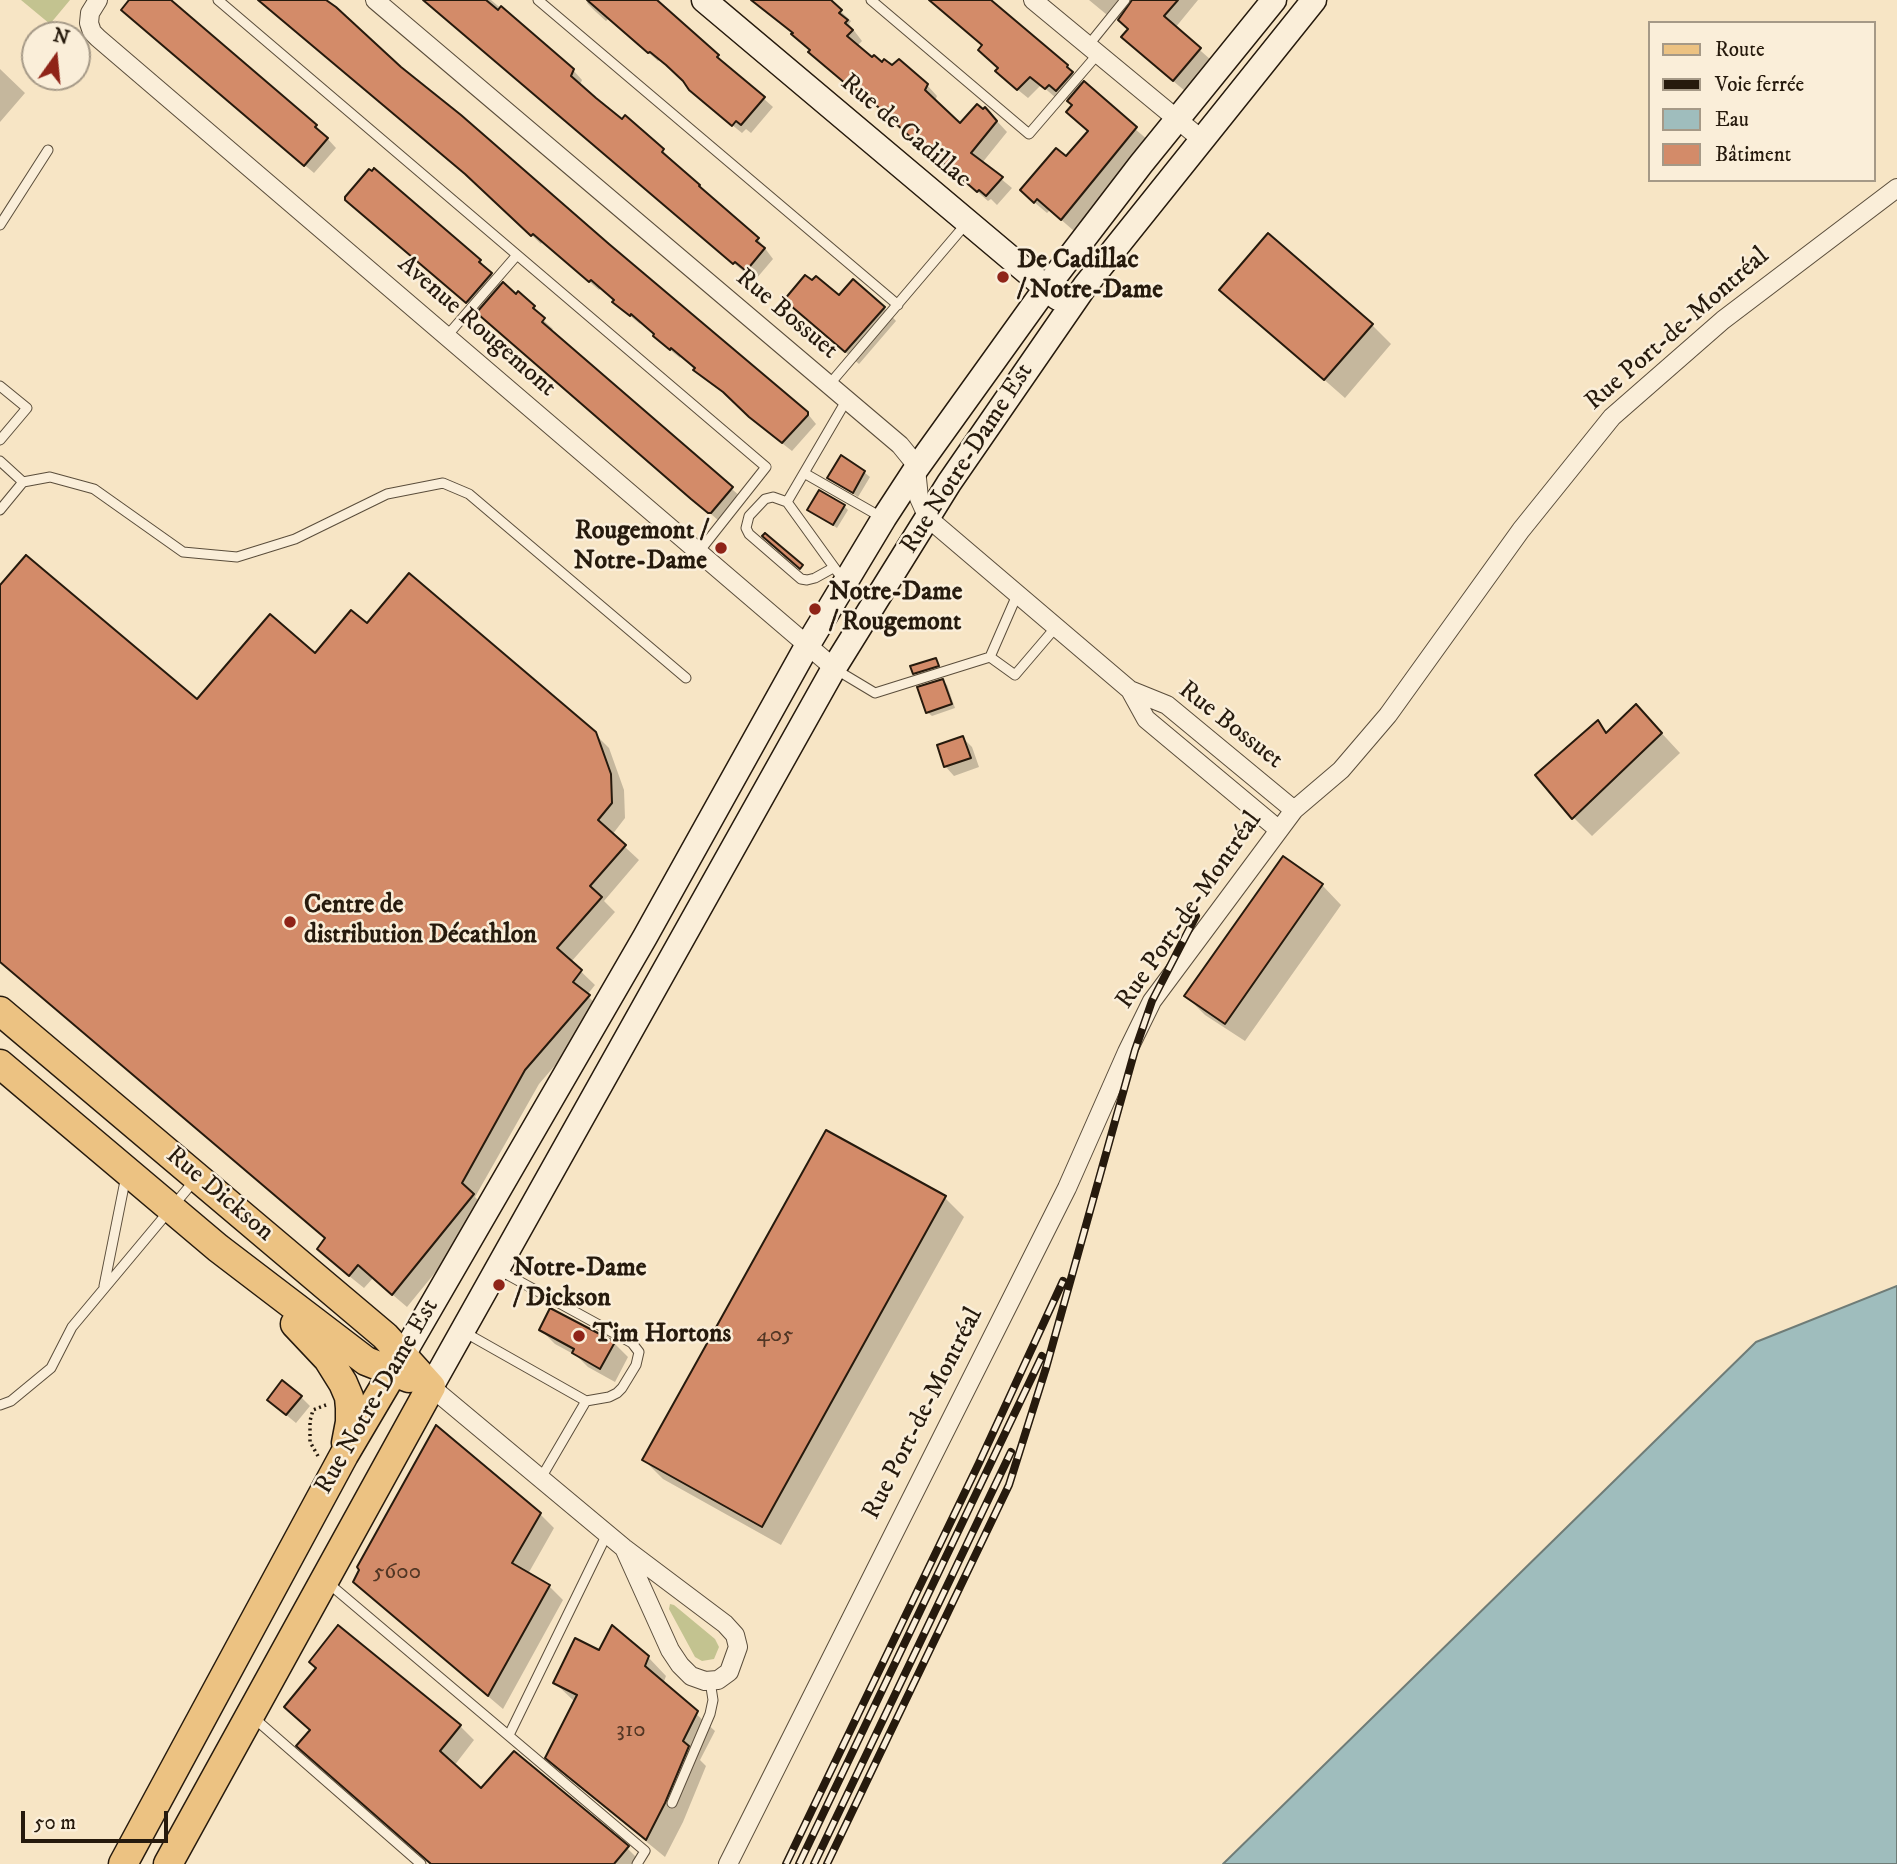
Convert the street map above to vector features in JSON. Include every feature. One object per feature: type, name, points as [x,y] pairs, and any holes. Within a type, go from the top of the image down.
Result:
[{"type":"main road","name":"Rue de Cadillac","points":[[704,0],[1070,307]]},
{"type":"main road","name":"Rue Notre-Dame Est","points":[[123,1864],[333,1457],[398,1363],[645,937],[807,646],[839,575],[884,518],[1046,288],[1274,0]]},
{"type":"main road","name":"Rue Notre-Dame Est","points":[[168,1864],[496,1269],[834,668],[949,483],[1070,307],[1314,0]]},
{"type":"main road","points":[[645,937],[673,953]]},
{"type":"main road","name":"Rue Dickson","points":[[0,1011],[385,1336],[398,1363],[431,1387]]},
{"type":"main road","points":[[8,1071],[41,1046]]},
{"type":"main road","name":"Rue Dickson","points":[[8,1071],[218,1248],[366,1361],[398,1363]]},
{"type":"main road","points":[[218,1248],[313,1341],[335,1370],[349,1397],[350,1422],[333,1457]]},
{"type":"street","name":"Avenue Rougemont","points":[[98,0],[90,13],[89,23],[98,38],[834,668]]},
{"type":"street","name":"Rue Bossuet","points":[[375,0],[900,445],[916,469],[919,498],[928,518],[1130,690],[1167,705],[1294,810]]},
{"type":"street","points":[[1033,0],[1201,139]]},
{"type":"street","name":"Rue Port-de-Montréal","points":[[728,1864],[1067,1188],[1152,1001],[1294,810],[1341,770],[1388,715],[1521,530],[1612,417],[1723,320],[1897,188]]},
{"type":"street","name":"Rue Bossuet","points":[[1130,690],[1146,719],[1279,830]]},
{"type":"street","name":"Rue Dickson","points":[[431,1387],[624,1548],[724,1624],[735,1635],[738,1647],[729,1672],[718,1680],[710,1681],[691,1676],[680,1665],[670,1650],[624,1548]]},
{"type":"lane","points":[[218,0],[766,467],[698,552]]},
{"type":"lane","points":[[538,0],[898,305]]},
{"type":"lane","points":[[871,0],[1029,134],[1092,51],[1125,0]]},
{"type":"lane","points":[[0,225],[48,150]]},
{"type":"lane","points":[[828,386],[967,223]]},
{"type":"lane","points":[[446,337],[517,255]]},
{"type":"lane","points":[[0,386],[27,408],[0,440]]},
{"type":"lane","points":[[787,502],[846,401]]},
{"type":"lane","points":[[0,461],[23,482]]},
{"type":"lane","points":[[804,473],[884,518]]},
{"type":"lane","points":[[0,510],[23,482],[50,477],[94,489],[183,552],[237,558],[295,540],[387,494],[443,483],[469,494],[687,678]]},
{"type":"lane","points":[[765,499],[787,502],[839,575],[801,579],[749,534],[746,528],[749,516],[765,499]]},
{"type":"lane","points":[[834,668],[875,693],[990,657],[1017,595]]},
{"type":"lane","points":[[990,657],[1015,675],[1056,627]]},
{"type":"lane","points":[[103,1289],[127,1171]]},
{"type":"lane","points":[[0,1405],[11,1401],[51,1368],[72,1327],[198,1177]]},
{"type":"lane","points":[[462,1331],[586,1401],[609,1397],[622,1388],[639,1358],[636,1346],[496,1269]]},
{"type":"lane","points":[[541,1478],[586,1401]]},
{"type":"lane","points":[[509,1735],[607,1534]]},
{"type":"lane","points":[[324,1580],[645,1851],[637,1864]]},
{"type":"lane","points":[[672,1803],[710,1714],[713,1700],[710,1681]]},
{"type":"lane","points":[[250,1715],[421,1864]]},
{"type":"path","points":[[332,1402],[313,1410],[310,1442],[314,1452],[333,1457]]},
{"type":"green space","points":[[21,0],[70,0],[52,21],[46,21]]},
{"type":"green space","points":[[670,1604],[715,1639],[719,1647],[714,1659],[702,1661],[695,1657],[669,1609]]},
{"type":"water","points":[[1897,1286],[1897,1864],[1223,1864],[1756,1342]]},
{"type":"building","points":[[129,0],[171,0],[317,125],[315,127],[328,138],[304,166],[121,10]]},
{"type":"building","points":[[258,0],[326,0],[336,7],[401,67],[461,115],[808,412],[808,415],[782,443],[693,370],[695,368],[671,348],[670,350],[653,336],[654,334],[631,314],[630,316],[612,302],[614,300],[591,280],[589,282],[533,234],[531,236],[465,174]]},
{"type":"building","points":[[423,0],[486,0],[498,10],[501,6],[574,69],[571,76],[596,98],[622,119],[625,115],[664,149],[662,152],[759,238],[756,241],[765,248],[746,271],[735,262],[733,264]]},
{"type":"building","points":[[587,0],[657,0],[719,55],[717,57],[765,97],[741,125],[736,121],[732,126],[689,90],[666,65],[648,53]]},
{"type":"building","points":[[751,0],[831,0],[842,10],[839,13],[848,20],[845,23],[853,30],[847,36],[882,62],[884,59],[892,65],[899,59],[928,84],[925,90],[960,123],[977,104],[983,109],[985,107],[997,121],[971,153],[1003,177],[986,196],[979,190],[977,192],[923,145],[921,147],[876,105],[808,52],[810,50],[791,34],[793,33]]},
{"type":"building","points":[[929,0],[991,0],[1073,72],[1056,91],[1049,85],[1045,89],[1030,77],[1017,90],[995,71],[998,68],[978,50],[982,45]]},
{"type":"building","points":[[1132,0],[1178,0],[1164,16],[1201,48],[1173,81],[1121,37],[1128,29],[1118,20]]},
{"type":"building","points":[[1084,81],[1137,127],[1061,220],[1037,199],[1034,203],[1020,190],[1056,148],[1066,156],[1088,131],[1066,112],[1072,105],[1067,101]]},
{"type":"building","points":[[374,168],[481,260],[479,262],[492,273],[466,303],[345,200],[369,169],[372,171]]},
{"type":"building","points":[[1268,233],[1373,324],[1324,380],[1219,290]]},
{"type":"building","points":[[805,275],[812,280],[816,276],[839,295],[853,279],[885,307],[845,352],[784,300]]},
{"type":"building","points":[[503,282],[535,306],[533,308],[545,318],[542,322],[733,487],[711,513],[691,499],[479,315],[477,312]]},
{"type":"building","points":[[841,455],[865,471],[853,493],[827,478]]},
{"type":"building","points":[[819,490],[845,505],[833,525],[807,510]]},
{"type":"building","points":[[765,533],[803,565],[800,569],[762,536]]},
{"type":"building","name":"Centre de distribution Décathlon","points":[[26,555],[197,699],[270,614],[315,653],[351,610],[367,623],[409,573],[596,732],[611,774],[612,803],[598,820],[626,845],[590,886],[602,897],[557,948],[582,970],[573,982],[590,995],[525,1070],[462,1183],[474,1194],[392,1295],[358,1265],[349,1276],[317,1249],[325,1238],[0,962],[0,585]]},
{"type":"building","points":[[936,658],[939,666],[913,674],[910,666]]},
{"type":"building","points":[[943,679],[952,704],[926,713],[917,687]]},
{"type":"building","points":[[1636,704],[1662,733],[1572,819],[1535,775],[1598,720],[1606,733]]},
{"type":"building","points":[[963,736],[971,758],[944,767],[937,745]]},
{"type":"building","points":[[1283,856],[1323,884],[1225,1024],[1184,996]]},
{"type":"building","points":[[826,1130],[946,1196],[762,1527],[642,1460]]},
{"type":"building","name":"Tim Hortons","points":[[550,1308],[615,1342],[600,1369],[572,1353],[574,1349],[539,1330]]},
{"type":"building","points":[[282,1380],[302,1396],[286,1415],[267,1400]]},
{"type":"building","points":[[436,1425],[541,1513],[512,1563],[550,1585],[488,1696],[353,1582],[359,1570],[357,1567]]},
{"type":"building","points":[[338,1625],[461,1725],[440,1751],[481,1788],[514,1751],[629,1846],[614,1864],[431,1864],[296,1746],[310,1730],[284,1707],[316,1668],[309,1662]]},
{"type":"building","points":[[612,1625],[649,1656],[645,1666],[698,1711],[683,1741],[689,1746],[646,1840],[545,1758],[577,1695],[553,1683],[575,1638],[599,1650]]},
{"type":"railway","points":[[827,1864],[1009,1485],[1046,1368],[1135,1050],[1152,1001],[1196,916]]},
{"type":"railway","points":[[786,1864],[979,1463],[1063,1281]]},
{"type":"railway","points":[[799,1864],[1042,1356]]},
{"type":"railway","points":[[814,1864],[1011,1452]]},
{"type":"place","name":"De Cadillac / Notre-Dame","points":[[1003,277]]},
{"type":"place","name":"Rougemont / Notre-Dame","points":[[721,548]]},
{"type":"place","name":"Notre-Dame / Rougemont","points":[[815,609]]},
{"type":"place","name":"Centre de distribution Décathlon","points":[[290,922]]},
{"type":"place","name":"Notre-Dame / Dickson","points":[[499,1285]]},
{"type":"place","name":"Tim Hortons","points":[[579,1336]]}]
